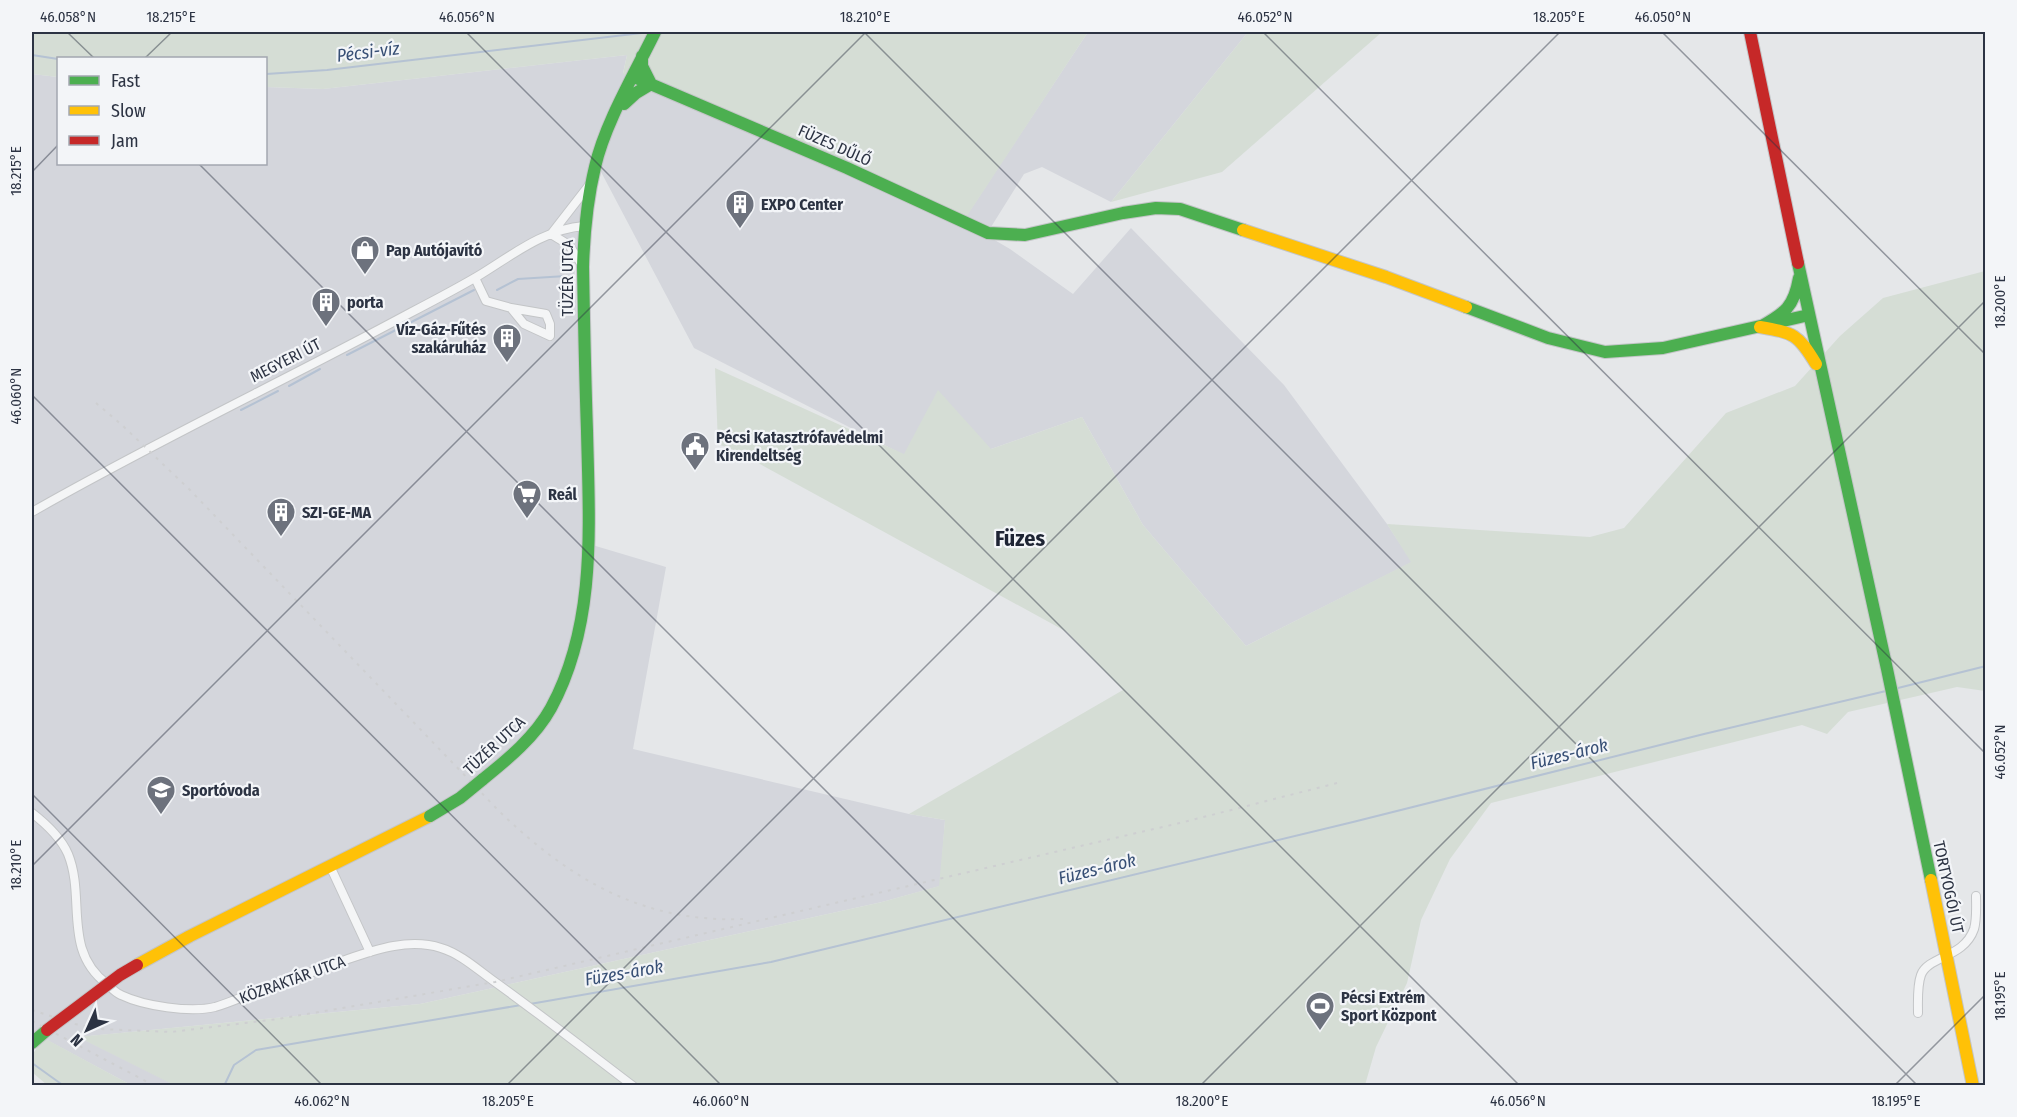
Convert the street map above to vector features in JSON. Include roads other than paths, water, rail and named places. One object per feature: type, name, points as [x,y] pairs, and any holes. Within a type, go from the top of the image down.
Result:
[{"type":"street","name":"TORTYOGÓI ÚT","points":[[1750,32],[1809,315],[1890,680],[1973,1086]]},
{"type":"street","name":"MEGYERI ÚT","points":[[32,512],[88,479],[167,440],[475,278],[541,238],[573,227],[584,226],[595,165],[609,127],[652,36]]},
{"type":"street","points":[[617,112],[636,93],[651,84],[642,66],[642,55]]},
{"type":"street","name":"FÜZES DŰLŐ","points":[[634,77],[847,168],[988,232],[1025,235],[1123,213],[1156,208],[1180,209],[1396,281],[1548,338],[1605,352],[1663,348],[1809,315]]},
{"type":"street","name":"MEGYERI ÚT","points":[[551,234],[592,181]]},
{"type":"street","name":"TÜZÉR UTCA","points":[[32,1043],[70,1011],[136,965],[430,816],[460,798],[524,744],[551,709],[574,659],[586,597],[590,548],[584,226]]},
{"type":"street","points":[[551,234],[569,245],[583,267]]},
{"type":"street","points":[[1760,327],[1790,308],[1795,299],[1800,271]]},
{"type":"street","points":[[475,278],[486,301],[546,314],[550,324],[550,336],[524,324],[511,308]]},
{"type":"street","points":[[1760,327],[1790,332],[1799,337],[1821,369]]},
{"type":"street","name":"KÖZRAKTÁR UTCA","points":[[32,813],[55,835],[67,852],[73,873],[78,935],[84,956],[101,980],[121,995],[146,1003],[186,1009],[213,1007],[370,952],[406,944],[421,944],[442,948],[461,957],[524,1002],[633,1086]]},
{"type":"street","points":[[330,866],[370,952]]},
{"type":"street","points":[[1918,1013],[1921,974],[1929,964],[1947,957],[1971,936],[1974,927],[1976,896]]},
{"type":"waterway","name":"Pécsi-víz","points":[[267,74],[327,70],[650,32]]},
{"type":"waterway","name":"Pécsi-víz","points":[[32,55],[57,59]]},
{"type":"waterway","points":[[497,290],[518,279],[566,276]]},
{"type":"waterway","points":[[347,355],[474,290]]},
{"type":"waterway","points":[[289,386],[320,369]]},
{"type":"waterway","points":[[241,410],[278,391]]},
{"type":"waterway","name":"Füzes-árok","points":[[1894,689],[1986,666]]},
{"type":"waterway","name":"Füzes-árok","points":[[530,1004],[771,962],[1886,691]]},
{"type":"waterway","name":"Füzes-árok","points":[[224,1086],[234,1065],[256,1050],[521,1005]]},
{"type":"waterway","name":"Füzes-árok","points":[[32,1063],[64,1086]]},
{"type":"railway","points":[[96,403],[190,490],[499,811],[525,835],[581,876],[640,905],[707,918],[743,919]]},
{"type":"railway","points":[[32,1010],[99,1029],[171,1032],[278,1019],[495,982],[1184,822],[1341,782]]},
{"type":"railway","points":[[32,1021],[155,1086]]},
{"type":"place","name":"EXPO Center","points":[[740,230]]},
{"type":"place","name":"Pap Autójavító","points":[[365,276]]},
{"type":"place","name":"porta","points":[[326,328]]},
{"type":"place","name":"Víz-Gáz-Fűtés szakáruház","points":[[507,364]]},
{"type":"place","name":"Pécsi Katasztrófavédelmi Kirendeltség","points":[[695,472]]},
{"type":"place","name":"Reál","points":[[527,520]]},
{"type":"place","name":"SZI-GE-MA","points":[[281,538]]},
{"type":"place","name":"Sportóvoda","points":[[161,816]]},
{"type":"place","name":"Pécsi Extrém Sport Központ","points":[[1320,1032]]},
{"type":"district","name":"Füzes","points":[[1020,538]]}]
